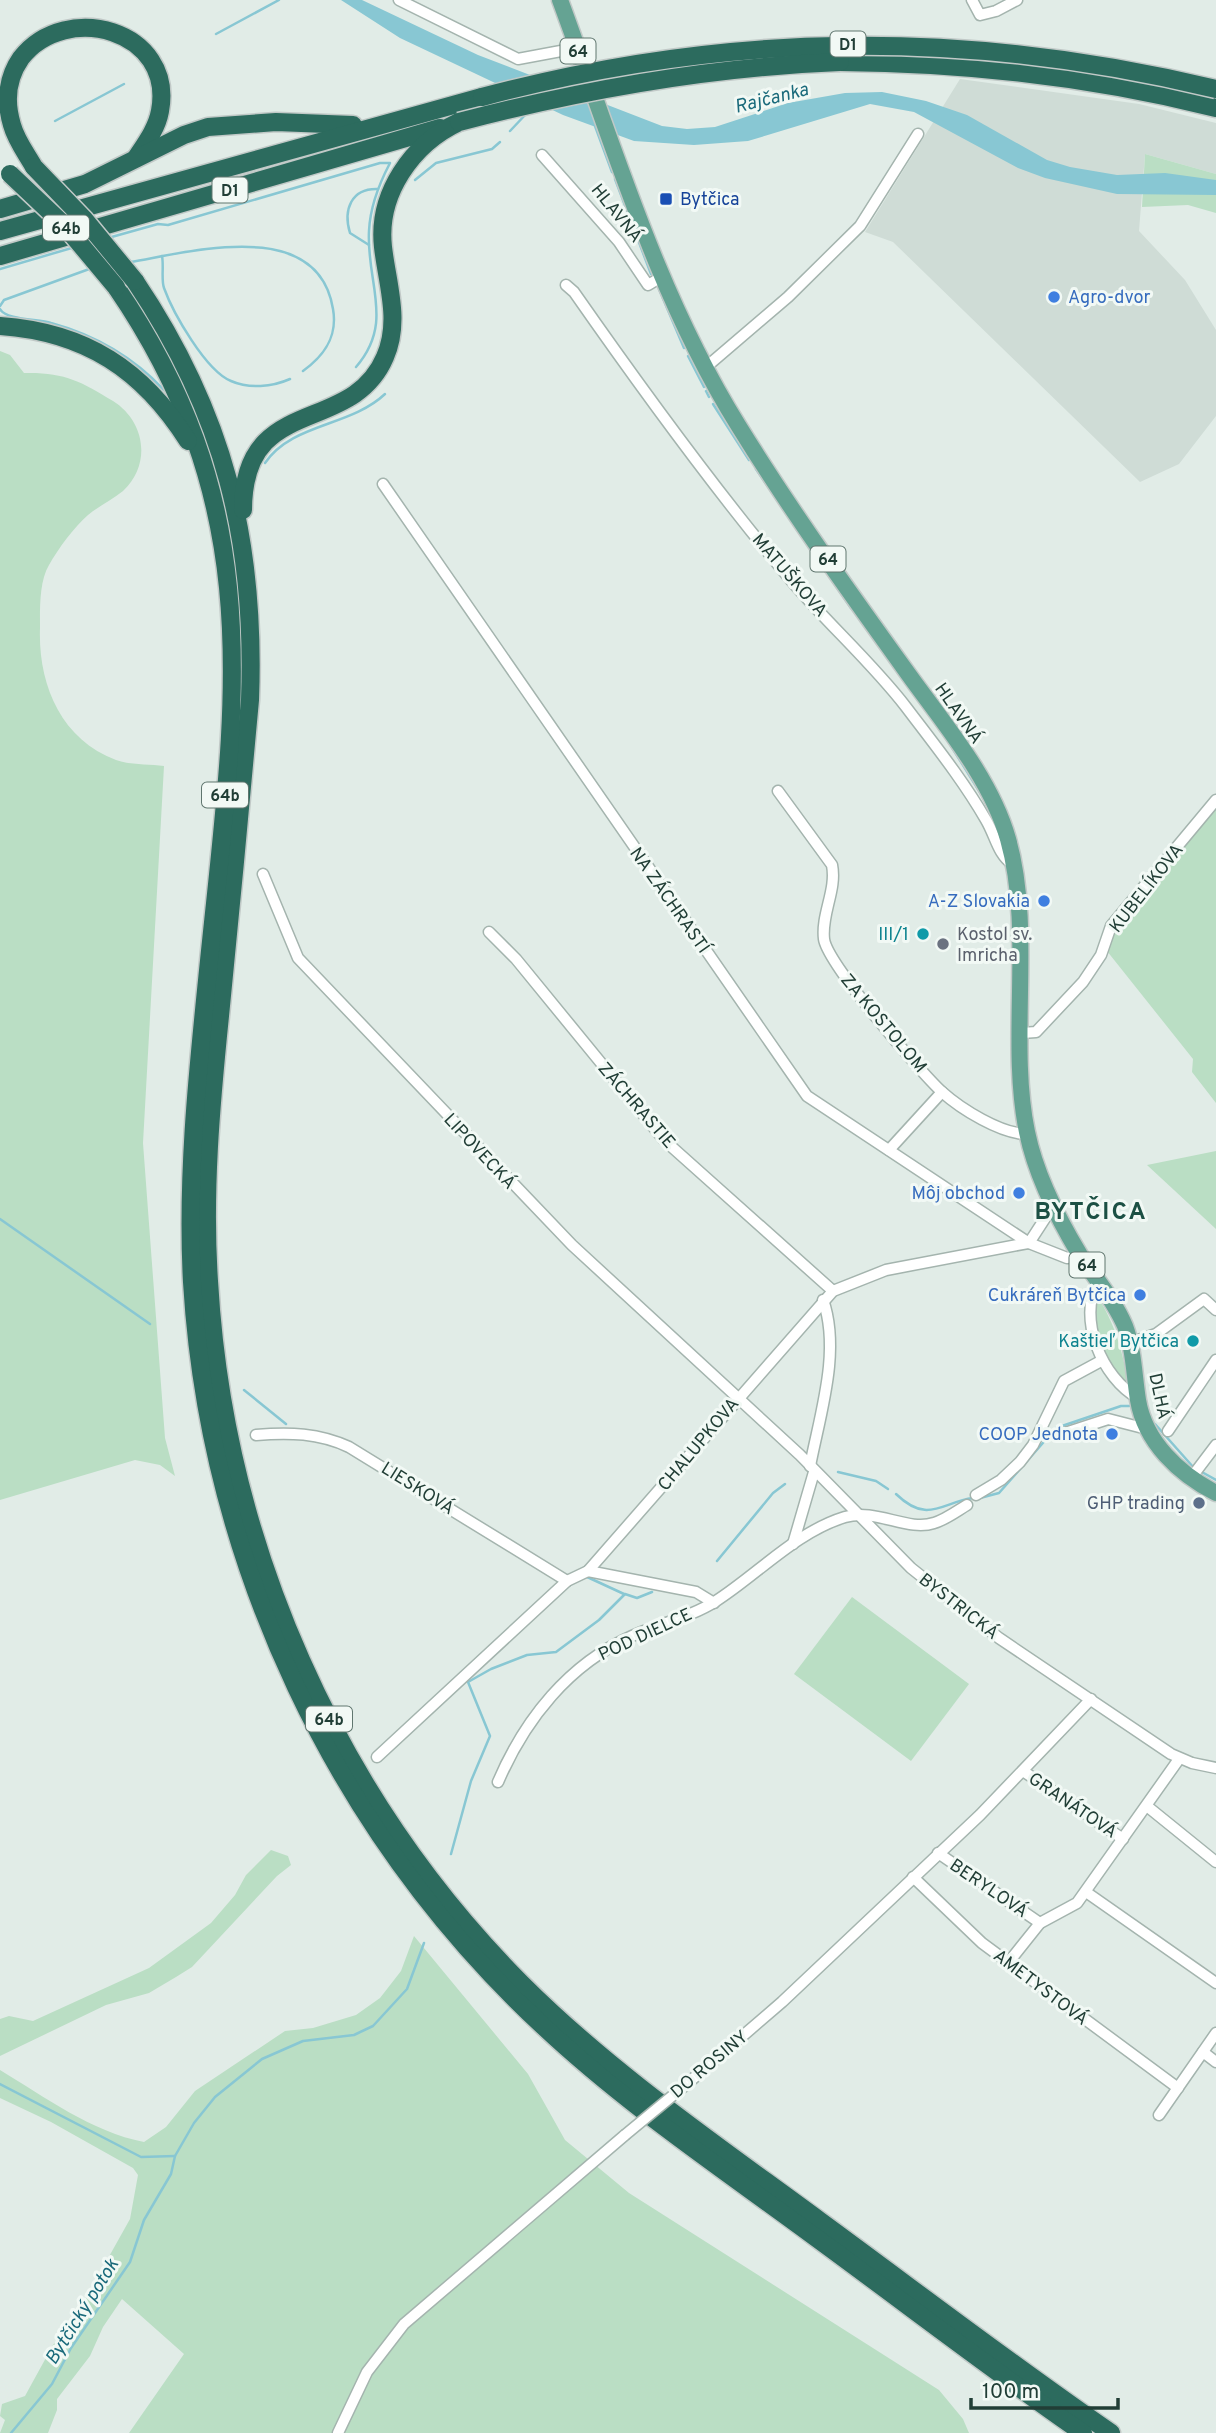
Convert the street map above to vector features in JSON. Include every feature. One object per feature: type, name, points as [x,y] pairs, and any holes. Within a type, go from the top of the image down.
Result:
[{"type":"highway","name":"64b","points":[[136,158],[150,138],[160,112],[158,76],[146,52],[130,37],[110,27],[81,22],[57,28],[37,39],[13,72],[8,98],[12,126],[34,167],[84,219],[135,281],[177,350],[211,426],[235,500],[241,537],[250,601],[250,700],[213,1085],[207,1206],[209,1282],[217,1366],[235,1463],[267,1575],[297,1651],[351,1760],[407,1848],[468,1925],[522,1984],[586,2043],[664,2106],[1111,2433]]},
{"type":"highway","name":"D1","points":[[0,231],[452,105],[571,76],[667,58],[783,46],[952,46],[1011,51],[1100,64],[1216,89]]},
{"type":"highway","name":"D1","points":[[0,256],[459,122],[577,94],[670,76],[774,65],[841,62],[951,65],[1020,71],[1108,84],[1216,107]]},
{"type":"highway","points":[[241,537],[244,480],[251,460],[262,444],[284,427],[350,397],[380,367],[389,346],[393,324],[382,236],[388,200],[398,178],[414,157],[435,136],[459,122]]},
{"type":"highway","points":[[0,209],[85,184],[184,135],[231,124],[374,126]]},
{"type":"highway","name":"64b","points":[[5,170],[65,226],[116,287],[139,321],[178,393],[205,467],[226,557],[233,671],[223,819],[194,1131],[190,1206],[192,1284],[201,1367],[216,1452],[243,1554],[281,1657],[338,1769],[394,1856],[456,1936],[543,2026],[653,2119],[1083,2433]]},
{"type":"highway","points":[[0,326],[50,333],[84,346],[119,365],[169,410],[205,467]]},
{"type":"main road","name":"64","points":[[560,0],[578,48]]},
{"type":"main road","name":"HLAVNÁ","points":[[578,48],[663,276],[705,368],[760,460],[976,772],[1005,827],[1013,865],[1023,1103],[1027,1134]]},
{"type":"main road","name":"DLHÁ","points":[[1027,1134],[1053,1206],[1124,1324],[1130,1343],[1138,1398],[1147,1429],[1163,1451],[1195,1472],[1216,1493]]},
{"type":"street","points":[[399,0],[518,59],[578,48]]},
{"type":"street","points":[[972,0],[981,15],[996,12],[1017,0]]},
{"type":"street","points":[[705,368],[788,298],[860,226],[918,134]]},
{"type":"street","name":"HLAVNÁ","points":[[542,155],[619,242],[648,285],[663,276]]},
{"type":"street","name":"MATUŠKOVA","points":[[566,285],[574,292],[634,377],[787,576],[849,641],[903,704],[952,768],[988,822],[998,849],[1013,865]]},
{"type":"street","name":"NA ZÁCHRASTÍ","points":[[383,484],[807,1096],[1028,1243],[1067,1258],[1081,1256]]},
{"type":"street","name":"ZA KOSTOLOM","points":[[779,791],[832,865],[834,875],[824,938],[828,952],[849,985],[942,1092],[1001,1129],[1027,1134]]},
{"type":"street","name":"KUBELÍKOVA","points":[[1022,1033],[1036,1032],[1083,982],[1101,955],[1111,926],[1216,800]]},
{"type":"street","name":"LIPOVECKÁ","points":[[263,874],[298,958],[528,1201],[737,1397]]},
{"type":"street","name":"ZÁCHRASTIE","points":[[489,932],[516,959],[664,1140],[833,1291]]},
{"type":"street","points":[[889,1150],[942,1092]]},
{"type":"street","points":[[1028,1243],[1053,1206]]},
{"type":"street","name":"CHALUPKOVA","points":[[377,1757],[567,1581],[587,1571],[737,1397],[833,1291],[886,1270],[1028,1243]]},
{"type":"street","points":[[1098,1281],[1090,1295],[1091,1318],[1101,1361],[1113,1378],[1138,1398]]},
{"type":"street","points":[[1130,1343],[1156,1334],[1204,1299],[1216,1310]]},
{"type":"street","points":[[793,1544],[812,1469],[830,1346],[830,1318],[823,1300]]},
{"type":"street","points":[[1168,1431],[1216,1360]]},
{"type":"street","points":[[976,1495],[1001,1480],[1020,1462],[1033,1445],[1064,1381],[1101,1361]]},
{"type":"street","name":"BYSTRICKÁ","points":[[737,1397],[855,1514],[947,1597],[999,1638],[1179,1759],[1216,1768]]},
{"type":"street","points":[[1059,1435],[1108,1419],[1147,1429]]},
{"type":"street","name":"LIESKOVÁ","points":[[256,1435],[313,1435],[349,1447],[567,1581]]},
{"type":"street","points":[[1195,1472],[1216,1445]]},
{"type":"street","points":[[855,1514],[875,1515],[922,1525],[935,1523],[967,1505]]},
{"type":"street","name":"POD DIELCE","points":[[498,1782],[509,1756],[540,1710],[562,1682],[584,1664],[630,1637],[714,1603],[793,1544],[839,1519],[855,1514]]},
{"type":"street","points":[[587,1571],[696,1592],[714,1603]]},
{"type":"street","name":"DO ROSINY","points":[[338,2433],[367,2372],[404,2324],[782,2002],[1023,1771],[1091,1699]]},
{"type":"street","points":[[1007,1963],[1041,1923],[1077,1903],[1148,1807],[1179,1759]]},
{"type":"street","name":"GRANÁTOVÁ","points":[[1023,1771],[1123,1839]]},
{"type":"street","points":[[1148,1807],[1216,1861]]},
{"type":"street","name":"BERYLOVÁ","points":[[937,1853],[1041,1923]]},
{"type":"street","name":"AMETYSTOVÁ","points":[[913,1877],[982,1943],[1007,1963],[1178,2088]]},
{"type":"street","points":[[1086,1892],[1216,1983]]},
{"type":"street","points":[[1159,2115],[1216,2033]]},
{"type":"street","points":[[1203,2052],[1216,2062]]},
{"type":"shaded area","points":[[960,79],[1139,104],[1216,123],[1216,174],[1145,154],[1139,231],[1185,280],[1216,330],[1216,416],[1179,464],[1140,482],[893,242],[865,232]]},
{"type":"green space","points":[[1145,154],[1216,174],[1216,213],[1188,205],[1142,207]]},
{"type":"green space","points":[[0,351],[10,355],[24,373],[50,374],[71,379],[113,401],[132,420],[141,443],[141,456],[132,480],[123,491],[83,520],[49,565],[43,579],[41,596],[40,649],[48,688],[56,707],[80,738],[97,751],[116,760],[164,766],[143,1143],[165,1438],[175,1476],[160,1465],[135,1460],[0,1500]]},
{"type":"green space","points":[[1213,808],[1216,808],[1216,1103],[1192,1072],[1193,1059],[1107,951],[1112,933]]},
{"type":"green space","points":[[1216,1151],[1216,1229],[1147,1165]]},
{"type":"green space","points":[[1097,1296],[1118,1340],[1129,1388],[1108,1367],[1101,1352],[1095,1323]]},
{"type":"green space","points":[[852,1597],[969,1684],[911,1761],[794,1674]]},
{"type":"green space","points":[[271,1850],[288,1856],[291,1865],[277,1876],[192,1967],[149,1993],[106,2005],[0,2056],[0,2019],[9,2016],[33,2021],[149,1968],[211,1923],[235,1895],[246,1875]]},
{"type":"green space","points":[[414,1936],[528,2074],[565,2140],[629,2193],[939,2390],[963,2419],[969,2433],[129,2433],[184,2354],[122,2299],[103,2327],[90,2356],[57,2399],[57,2410],[48,2433],[0,2433],[5,2420],[0,2416],[2,2404],[25,2396],[53,2345],[78,2312],[130,2219],[138,2175],[133,2168],[51,2122],[0,2098],[0,2070],[87,2122],[144,2142],[166,2127],[195,2091],[285,2031],[313,2028],[356,2015],[380,1998],[401,1971]]},
{"type":"water","points":[[341,0],[362,0],[478,55],[662,126],[687,129],[715,127],[788,103],[845,93],[882,92],[926,101],[967,115],[1047,160],[1117,175],[1165,173],[1216,180],[1216,195],[1117,194],[1045,178],[1018,168],[914,112],[870,104],[748,141],[694,145],[634,141],[563,115],[400,38]]},
{"type":"waterway","points":[[216,34],[279,0]]},
{"type":"waterway","points":[[55,121],[124,84]]},
{"type":"waterway","points":[[510,131],[527,113]]},
{"type":"waterway","points":[[595,126],[612,172]]},
{"type":"waterway","points":[[415,180],[436,163],[492,149],[500,142]]},
{"type":"waterway","points":[[108,238],[158,224],[168,225],[380,163],[390,163],[376,196],[369,231],[376,302],[374,334],[368,350],[356,367]]},
{"type":"waterway","points":[[615,179],[651,274]]},
{"type":"waterway","points":[[369,245],[350,233],[349,209],[355,196],[378,189]]},
{"type":"waterway","points":[[0,269],[75,247]]},
{"type":"waterway","points":[[130,262],[185,252],[249,247],[278,251],[304,261],[322,280],[334,319],[328,345],[303,371]]},
{"type":"waterway","points":[[162,256],[163,285],[168,299],[191,340],[211,366],[231,381],[245,385],[276,384],[290,379]]},
{"type":"waterway","points":[[0,306],[4,300],[92,268]]},
{"type":"waterway","points":[[659,289],[684,348]]},
{"type":"waterway","points":[[0,309],[9,315],[51,323],[98,341],[126,357],[164,390]]},
{"type":"waterway","points":[[688,356],[704,387]]},
{"type":"waterway","points":[[706,391],[709,397]]},
{"type":"waterway","points":[[265,463],[276,450],[290,440],[355,413],[385,394]]},
{"type":"waterway","points":[[713,404],[749,460]]},
{"type":"waterway","points":[[756,469],[851,608]]},
{"type":"waterway","points":[[951,746],[981,794]]},
{"type":"waterway","points":[[0,1219],[150,1324]]},
{"type":"waterway","points":[[244,1390],[286,1424]]},
{"type":"waterway","name":"Bytčický potok","points":[[980,1498],[999,1493],[1056,1428],[1121,1406],[1129,1406]]},
{"type":"waterway","name":"Bytčický potok","points":[[1155,1424],[1194,1468]]},
{"type":"waterway","name":"Bytčický potok","points":[[1200,1471],[1216,1480]]},
{"type":"waterway","name":"Bytčický potok","points":[[838,1472],[876,1481],[888,1489]]},
{"type":"waterway","name":"Bytčický potok","points":[[717,1561],[773,1493],[785,1484]]},
{"type":"waterway","name":"Bytčický potok","points":[[896,1494],[907,1503],[926,1510],[973,1498]]},
{"type":"waterway","points":[[585,1576],[624,1594]]},
{"type":"waterway","name":"Bytčický potok","points":[[451,1854],[471,1781],[490,1736],[468,1682],[491,1669],[527,1655],[556,1652],[599,1620],[625,1594],[637,1598],[652,1592]]},
{"type":"waterway","name":"Bytčický potok","points":[[11,2433],[52,2384],[71,2348],[130,2262],[144,2220],[171,2174],[175,2156],[194,2123],[215,2097],[262,2059],[303,2041],[354,2035],[373,2026],[407,1989],[424,1943]]},
{"type":"waterway","name":"Bytčický potok","points":[[0,2084],[141,2157],[175,2156]]},
{"type":"place","name":"Bytčica","points":[[666,199]]},
{"type":"place","name":"Agro-dvor","points":[[1054,297]]},
{"type":"place","name":"A-Z Slovakia","points":[[1044,901]]},
{"type":"place","name":"III/1","points":[[923,934]]},
{"type":"place","name":"Kostol sv. Imricha","points":[[943,944]]},
{"type":"place","name":"Môj obchod","points":[[1019,1193]]},
{"type":"place","name":"Cukráreň Bytčica","points":[[1140,1295]]},
{"type":"place","name":"Kaštieľ Bytčica","points":[[1193,1341]]},
{"type":"place","name":"COOP Jednota","points":[[1112,1434]]},
{"type":"place","name":"GHP trading","points":[[1199,1503]]},
{"type":"district","name":"BYTČICA","points":[[1091,1211]]},
{"type":"water label","name":"Rajčanka","points":[[771,97]]}]
